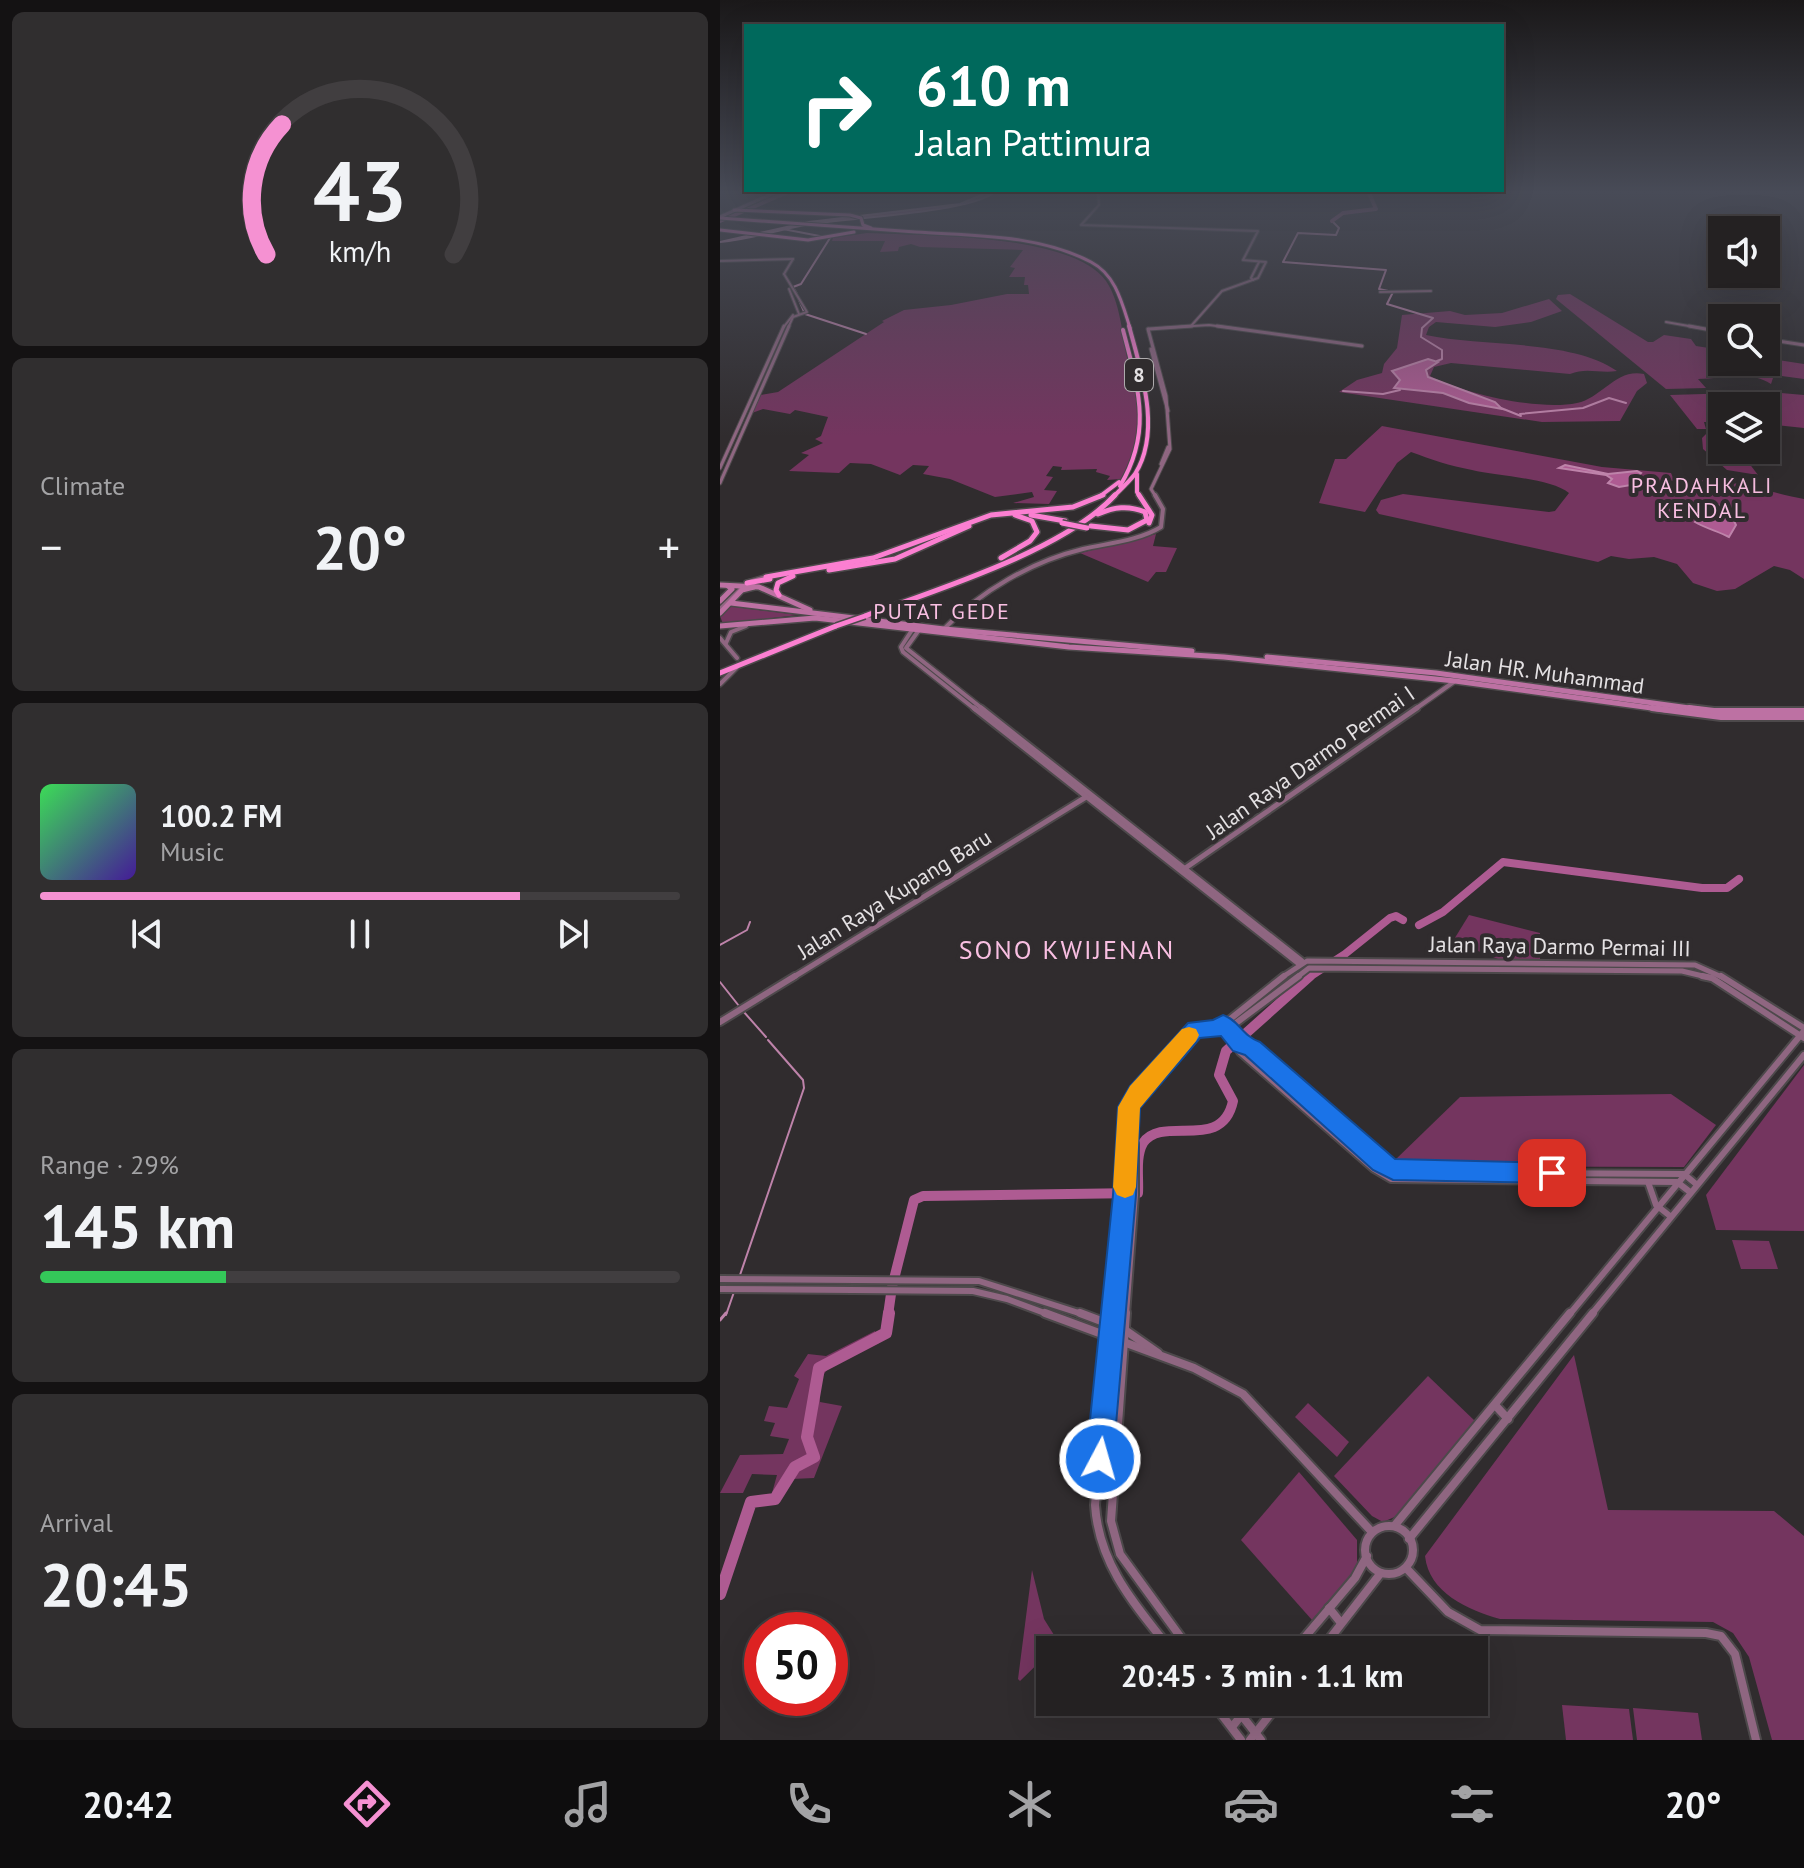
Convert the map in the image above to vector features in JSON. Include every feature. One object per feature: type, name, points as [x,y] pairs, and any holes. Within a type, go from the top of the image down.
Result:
[{"type":"highway","name":"8","points":[[862,615],[1048,537],[1092,511],[1115,492],[1129,472],[1142,437],[1140,402],[1116,297],[1103,274]]},
{"type":"highway","name":"8","points":[[720,670],[984,570],[1077,526],[1113,499],[1140,464],[1147,442],[1145,404],[1121,299],[1107,274]]},
{"type":"highway","points":[[766,577],[895,559],[984,520],[1016,513],[1125,533],[1139,530],[1150,522],[1151,511],[1135,484],[1140,464]]},
{"type":"highway","points":[[747,583],[877,561],[934,533],[983,517],[1081,507],[1109,492],[1129,472]]},
{"type":"highway","points":[[1077,526],[1118,507],[1133,508],[1147,515],[1142,526],[1131,530],[1089,527]]},
{"type":"highway","points":[[996,561],[1030,541],[1036,533],[1036,524],[1016,513]]},
{"type":"highway","points":[[888,554],[886,559],[895,559]]},
{"type":"highway","points":[[779,595],[776,590],[778,583],[799,574]]},
{"type":"main road","points":[[720,585],[754,579]]},
{"type":"main road","points":[[720,585],[734,587],[747,583],[767,588],[817,615]]},
{"type":"main road","points":[[720,585],[732,588],[720,607]]},
{"type":"main road","points":[[720,607],[742,590],[767,588]]},
{"type":"main road","points":[[730,604],[1070,644]]},
{"type":"main road","points":[[720,625],[755,625],[817,615],[916,630],[1282,661]]},
{"type":"main road","name":"Jalan HR. Muhammad","points":[[1282,661],[1513,686]]},
{"type":"main road","name":"Jalan HR. Muhammad","points":[[1282,661],[1592,696],[1721,717],[1804,711]]},
{"type":"main road","name":"Jalan HR. Muhammad","points":[[1761,714],[1804,717]]},
{"type":"street","points":[[720,468],[760,379],[793,317],[806,311],[784,274]]},
{"type":"street","points":[[784,274],[799,313]]},
{"type":"street","points":[[1252,274],[1253,280]]},
{"type":"street","points":[[944,629],[962,610],[1020,573],[1079,550],[1139,538],[1161,527],[1163,509],[1151,489],[1168,447],[1168,411],[1148,329],[1191,326],[1222,291],[1258,278],[1260,274]]},
{"type":"street","points":[[1380,292],[1431,291]]},
{"type":"street","points":[[1666,322],[1708,330]]},
{"type":"street","points":[[1196,323],[1362,344]]},
{"type":"street","points":[[1780,341],[1804,345]]},
{"type":"street","points":[[721,480],[779,344]]},
{"type":"street","points":[[760,379],[766,379]]},
{"type":"street","points":[[742,419],[748,418]]},
{"type":"street","points":[[720,607],[747,583],[766,577]]},
{"type":"street","points":[[720,607],[734,587]]},
{"type":"street","points":[[724,645],[733,631],[755,625]]},
{"type":"street","points":[[916,630],[901,650],[1310,968],[1223,1027],[1195,1029],[1137,1092],[1129,1107],[1113,1326],[1095,1505],[1097,1534],[1114,1575],[1160,1636]]},
{"type":"street","points":[[720,638],[737,658]]},
{"type":"street","points":[[720,684],[737,667]]},
{"type":"street","name":"Jalan Raya Darmo Permai I","points":[[1185,869],[1455,681]]},
{"type":"street","name":"Jalan Raya Kupang Baru","points":[[720,1022],[1088,796]]},
{"type":"street","name":"Jalan Raya Darmo Permai III","points":[[1310,968],[1340,961],[1497,967]]},
{"type":"street","points":[[1223,1027],[1300,962]]},
{"type":"street","name":"Jalan Raya Darmo Permai III","points":[[1300,962],[1682,971],[1703,974],[1803,1033]]},
{"type":"street","points":[[1223,1027],[1238,1042],[1252,1048],[1381,1163],[1399,1172],[1684,1174],[1696,1184]]},
{"type":"street","points":[[1395,1525],[1803,1033]]},
{"type":"street","points":[[1238,1042],[1240,1052],[1374,1169],[1391,1179],[1677,1182],[1690,1192]]},
{"type":"street","points":[[1409,1539],[1804,1055]]},
{"type":"street","points":[[1306,1111],[1314,1104]]},
{"type":"street","points":[[1128,1141],[1135,1144],[1135,1192],[1112,1486],[1114,1536],[1132,1574],[1179,1636]]},
{"type":"street","points":[[1647,1181],[1658,1208],[1670,1216]]},
{"type":"street","points":[[1649,1218],[1662,1227]]},
{"type":"street","points":[[720,1279],[979,1281],[1125,1330],[1158,1353]]},
{"type":"street","points":[[858,1289],[860,1280]]},
{"type":"street","points":[[724,1289],[889,1289],[990,1294],[1124,1344],[1158,1353],[1237,1389],[1372,1532]]},
{"type":"street","points":[[1495,1405],[1508,1419]]},
{"type":"street","points":[[1382,1525],[1395,1525],[1409,1539],[1411,1560],[1407,1569],[1390,1577],[1380,1574],[1367,1556],[1366,1547],[1372,1532],[1382,1525]]},
{"type":"street","points":[[1306,1636],[1355,1578],[1367,1556]]},
{"type":"street","points":[[1407,1569],[1448,1612],[1480,1630],[1706,1633],[1721,1636],[1735,1654],[1756,1740]]},
{"type":"street","points":[[1331,1636],[1380,1574]]},
{"type":"street","points":[[1329,1608],[1341,1623]]},
{"type":"street","points":[[1223,1716],[1241,1740]]},
{"type":"street","points":[[1232,1727],[1241,1716]]},
{"type":"street","points":[[1243,1716],[1256,1738],[1271,1716]]},
{"type":"shaded area","points":[[1011,274],[1098,274],[1111,289],[1138,419],[1134,446],[1121,479],[1107,480],[1110,476],[1096,472],[1097,469],[1061,470],[1062,467],[1053,466],[1046,476],[1053,477],[1044,490],[1057,491],[1049,504],[1013,503],[1034,497],[1032,492],[995,497],[950,479],[923,474],[929,466],[913,465],[900,475],[871,464],[850,463],[839,473],[789,471],[809,455],[801,453],[823,443],[815,439],[821,436],[828,417],[795,410],[790,414],[763,409],[752,413],[761,395],[778,392],[882,321],[904,310],[1007,294],[1029,294],[1028,285],[1024,285],[1025,277],[1009,277]]},
{"type":"shaded area","points":[[1570,294],[1648,342],[1664,335],[1691,339],[1696,346],[1708,348],[1708,376],[1734,376],[1698,379],[1706,388],[1666,389],[1556,299],[1558,295]]},
{"type":"shaded area","points":[[1549,299],[1562,311],[1531,322],[1495,327],[1436,322],[1429,327],[1426,335],[1551,349],[1598,361],[1617,371],[1570,374],[1451,363],[1434,367],[1430,376],[1462,389],[1502,399],[1561,405],[1586,400],[1625,375],[1644,374],[1647,383],[1637,391],[1620,421],[1542,422],[1339,392],[1357,380],[1382,373],[1384,364],[1397,348],[1402,315],[1450,311],[1465,315],[1502,313]]},
{"type":"shaded area","points":[[1428,359],[1438,362],[1426,370],[1428,377],[1495,402],[1502,409],[1469,403],[1443,393],[1394,388],[1400,380],[1392,371]]},
{"type":"shaded area","points":[[1780,360],[1804,364],[1804,379],[1780,376]]},
{"type":"shaded area","points":[[1734,376],[1774,376],[1771,384],[1753,377]]},
{"type":"shaded area","points":[[1780,393],[1804,395],[1804,428],[1780,425]]},
{"type":"shaded area","points":[[1708,394],[1706,429],[1697,429],[1670,395]]},
{"type":"shaded area","points":[[1382,426],[1602,467],[1671,473],[1674,480],[1659,490],[1658,495],[1682,483],[1714,480],[1804,499],[1804,579],[1790,570],[1774,566],[1735,589],[1717,591],[1693,583],[1677,564],[1654,557],[1629,559],[1611,556],[1598,562],[1379,514],[1376,510],[1381,500],[1403,494],[1549,512],[1555,511],[1569,493],[1549,484],[1464,468],[1411,452],[1397,463],[1365,512],[1319,503],[1335,459],[1346,459]]},
{"type":"shaded area","points":[[1708,433],[1708,453],[1703,449],[1702,438]]},
{"type":"shaded area","points":[[1720,464],[1750,464],[1758,475],[1727,470]]},
{"type":"shaded area","points":[[1565,465],[1608,474],[1641,473],[1636,478],[1637,484],[1619,487],[1608,483],[1612,479],[1606,475],[1559,468]]},
{"type":"shaded area","points":[[1714,503],[1729,511],[1736,525],[1729,537],[1695,522],[1700,516],[1698,509]]},
{"type":"shaded area","points":[[1156,534],[1153,546],[1177,548],[1166,572],[1156,572],[1148,582],[1080,553]]},
{"type":"shaded area","points":[[728,606],[798,615],[723,624],[720,616]]},
{"type":"shaded area","points":[[1469,915],[1540,933],[1540,963],[1503,961],[1453,941]]},
{"type":"shaded area","points":[[1804,1065],[1804,1231],[1716,1230],[1706,1195]]},
{"type":"shaded area","points":[[1671,1094],[1716,1125],[1684,1167],[1397,1166],[1393,1162],[1460,1097]]},
{"type":"shaded area","points":[[1732,1240],[1769,1241],[1778,1269],[1741,1269]]},
{"type":"shaded area","points":[[875,1331],[879,1343],[835,1362],[823,1377],[820,1402],[842,1406],[814,1478],[792,1479],[785,1493],[772,1493],[777,1475],[752,1474],[743,1493],[720,1493],[740,1455],[783,1454],[789,1439],[770,1436],[775,1423],[764,1421],[769,1406],[787,1408],[799,1379],[794,1376],[808,1354],[826,1356]]},
{"type":"shaded area","points":[[1574,1355],[1608,1510],[1774,1511],[1804,1536],[1804,1740],[1772,1740],[1749,1657],[1733,1633],[1713,1622],[1500,1619],[1463,1605],[1434,1580],[1425,1556]]},
{"type":"shaded area","points":[[1428,1376],[1476,1422],[1399,1515],[1383,1522],[1372,1516],[1334,1476]]},
{"type":"shaded area","points":[[1308,1403],[1349,1442],[1337,1457],[1295,1417]]},
{"type":"shaded area","points":[[1299,1472],[1357,1540],[1357,1569],[1312,1620],[1241,1540]]},
{"type":"shaded area","points":[[1032,1570],[1044,1619],[1055,1636],[1036,1636],[1036,1665],[1020,1681]]},
{"type":"shaded area","points":[[1562,1705],[1629,1709],[1633,1740],[1566,1740]]},
{"type":"shaded area","points":[[1633,1708],[1698,1713],[1702,1740],[1637,1740]]},
{"type":"waterway","points":[[797,294],[793,287],[801,284],[807,274]]},
{"type":"waterway","points":[[1384,274],[1379,289],[1393,292],[1387,304],[1433,318],[1422,328],[1421,337],[1442,350],[1442,359],[1437,361]]},
{"type":"waterway","points":[[799,300],[805,314],[866,334]]},
{"type":"waterway","points":[[1343,391],[1383,394],[1400,390]]},
{"type":"waterway","points":[[1520,414],[1583,408],[1609,398],[1626,403]]},
{"type":"waterway","points":[[1501,408],[1521,416]]},
{"type":"waterway","points":[[1419,925],[1443,912],[1503,862],[1702,888],[1727,888],[1739,879]]},
{"type":"waterway","points":[[1308,978],[1345,954],[1390,918],[1396,916],[1403,920]]},
{"type":"waterway","points":[[720,945],[747,930],[750,922]]},
{"type":"waterway","points":[[888,1315],[914,1200],[923,1196],[1138,1193],[1138,1161],[1143,1143],[1152,1135],[1205,1129],[1227,1117],[1233,1101],[1219,1075],[1226,1051],[1310,976]]},
{"type":"waterway","points":[[720,982],[739,1006]]},
{"type":"waterway","points":[[743,1011],[766,1037]]},
{"type":"waterway","points":[[740,1275],[804,1088],[803,1080],[768,1040]]},
{"type":"waterway","points":[[726,1315],[734,1292]]},
{"type":"waterway","points":[[720,1320],[726,1313]]},
{"type":"waterway","points":[[720,1594],[751,1502],[775,1499],[795,1467],[814,1457],[807,1437],[819,1368],[886,1333],[889,1313]]},
{"type":"slow traffic","points":[[1125,1187],[1129,1107],[1137,1092],[1189,1035]]},
{"type":"district","name":"PRADAHKALI KENDAL","points":[[1702,498]]},
{"type":"district","name":"PUTAT GEDE","points":[[942,611]]},
{"type":"district","name":"SONO KWIJENAN","points":[[1067,949]]},
{"type":"route","points":[[1100,1459],[1129,1107],[1137,1092],[1195,1029],[1219,1028],[1223,1024],[1241,1045],[1252,1048],[1381,1163],[1393,1170],[1552,1173]]}]
